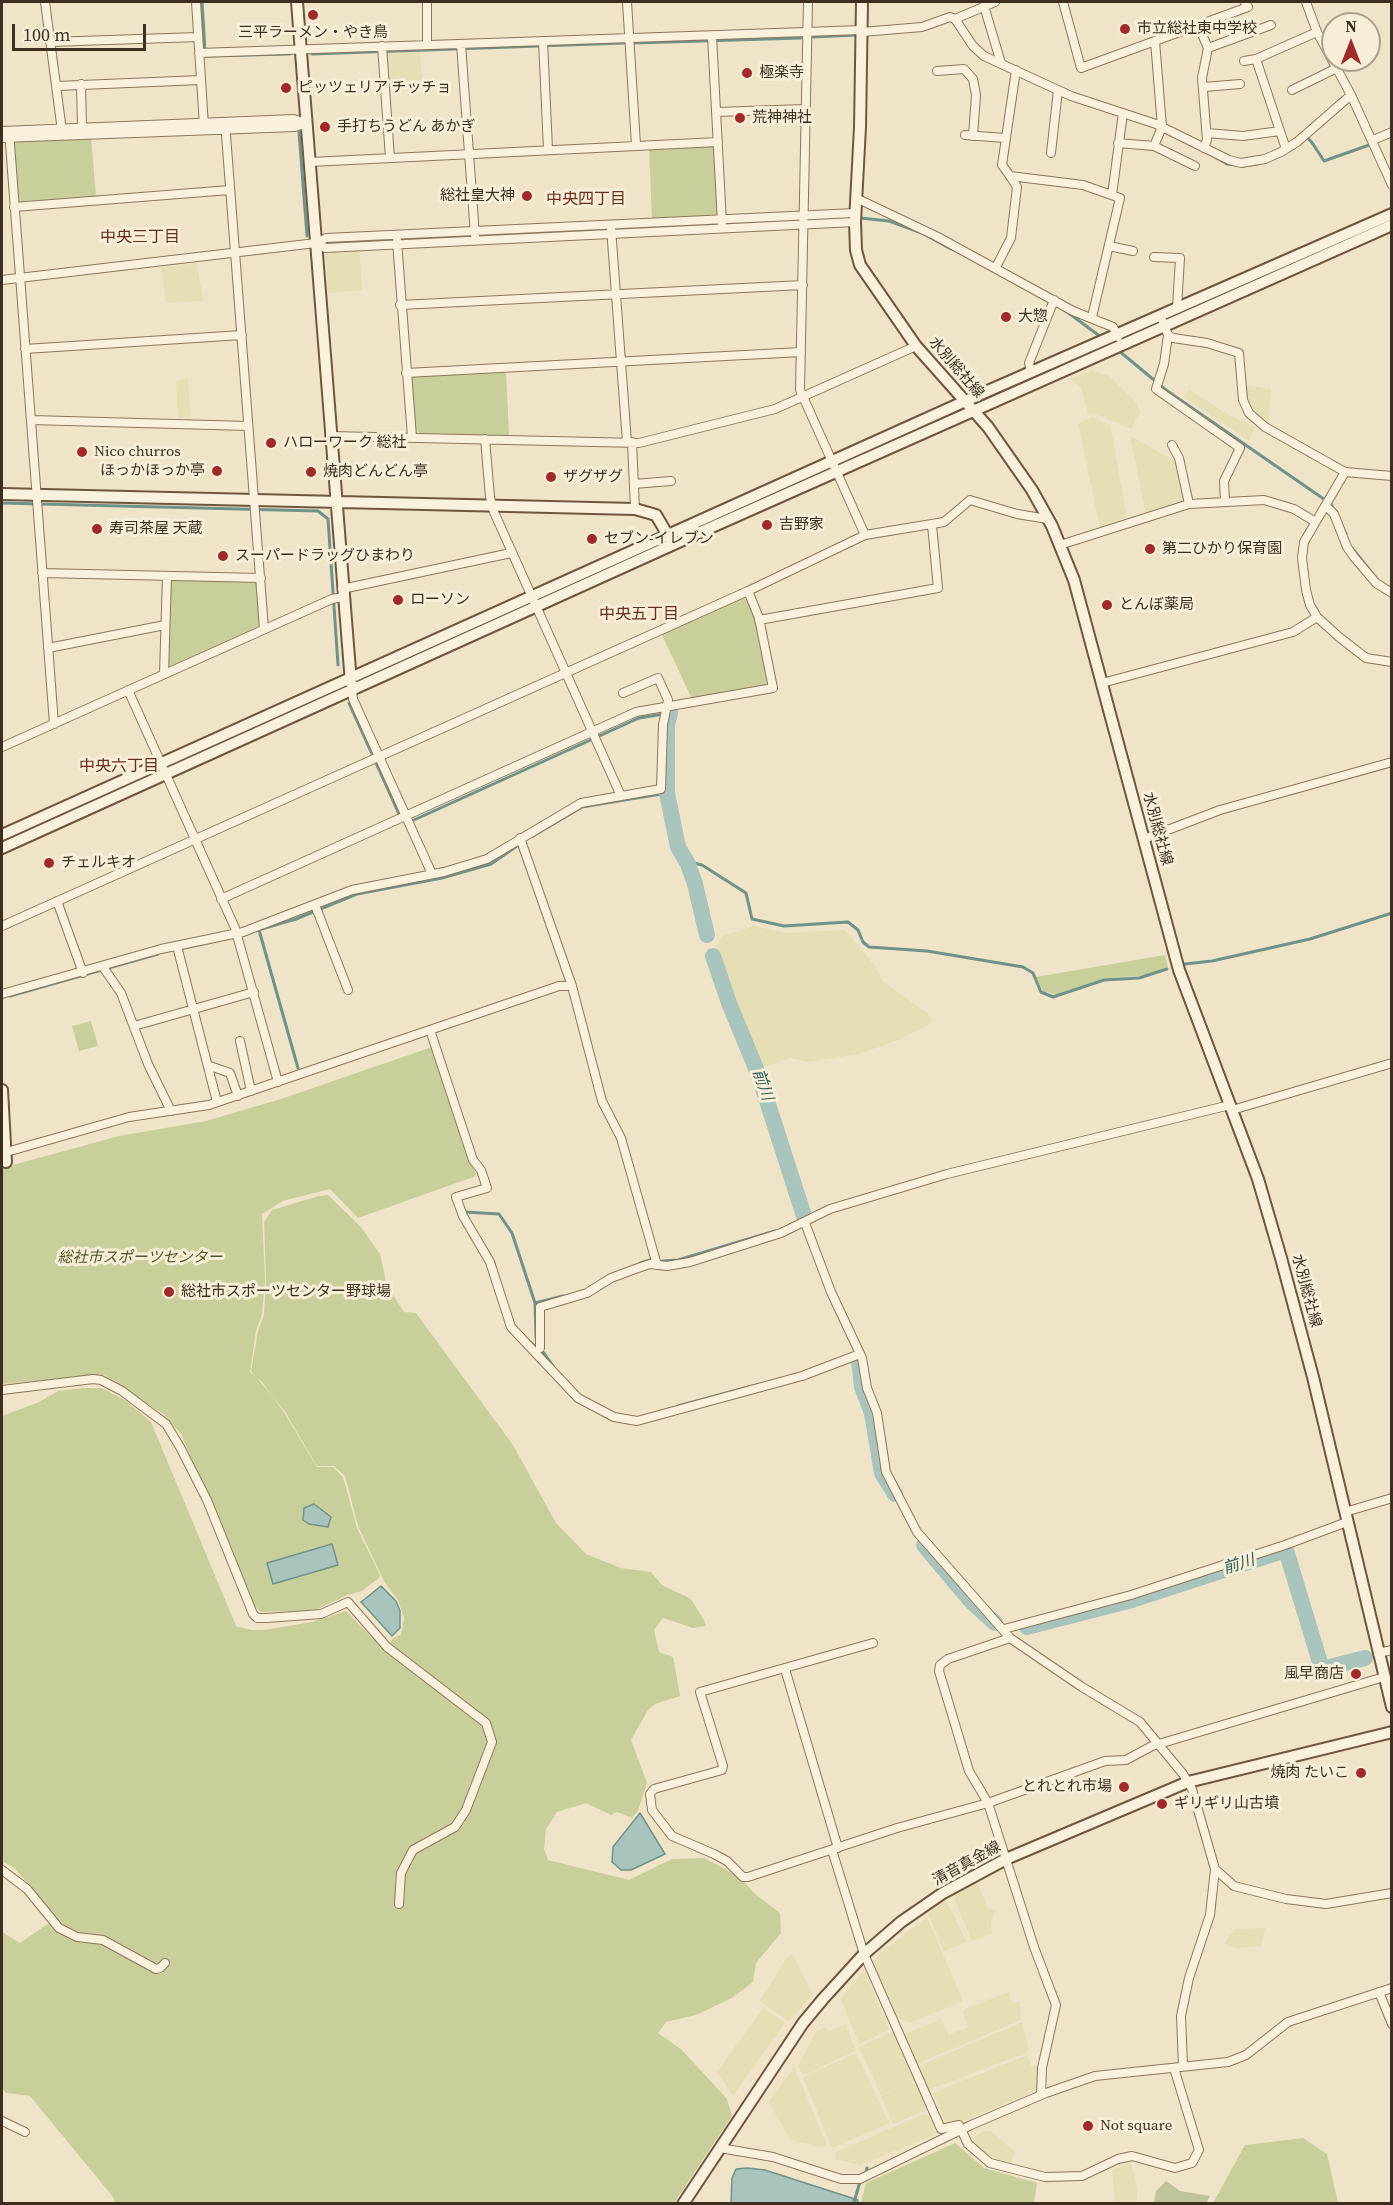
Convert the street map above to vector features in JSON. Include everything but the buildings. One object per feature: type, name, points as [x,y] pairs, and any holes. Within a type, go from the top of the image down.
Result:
[{"type":"street","points":[[45,2],[62,132]]},
{"type":"street","points":[[196,2],[198,36],[203,52],[201,80],[204,127]]},
{"type":"street","points":[[297,2],[335,502],[338,596],[353,699],[376,758],[406,816],[432,874]]},
{"type":"street","points":[[427,2],[428,45]]},
{"type":"street","points":[[627,2],[636,145]]},
{"type":"street","points":[[808,2],[802,397],[865,535]]},
{"type":"street","name":"水別総社線","points":[[862,2],[855,218],[856,250],[860,266],[916,346],[974,411],[1013,463],[1048,519],[1074,580],[1179,970],[1258,1179],[1281,1258],[1392,1707]]},
{"type":"street","points":[[203,52],[300,49],[383,50],[428,45],[461,47],[629,38],[713,39],[807,32],[862,31],[922,27],[943,17],[955,19],[995,2]]},
{"type":"street","points":[[1063,2],[1081,68],[1248,7],[1245,2]]},
{"type":"street","points":[[1306,2],[1321,40]]},
{"type":"street","points":[[984,6],[1001,63]]},
{"type":"street","points":[[955,19],[973,46],[1015,72],[1058,92],[1161,129],[1241,163],[1264,159],[1286,149],[1352,95]]},
{"type":"street","points":[[1198,25],[1208,48],[1202,78],[1207,133],[1204,148]]},
{"type":"street","points":[[1208,48],[1271,25]]},
{"type":"street","points":[[1244,61],[1256,59],[1317,32]]},
{"type":"street","points":[[50,42],[198,36]]},
{"type":"street","points":[[713,39],[722,223]]},
{"type":"street","points":[[1154,146],[1161,129],[1155,40]]},
{"type":"street","points":[[543,44],[548,149]]},
{"type":"street","points":[[461,47],[475,235]]},
{"type":"street","points":[[383,50],[390,158]]},
{"type":"street","points":[[1256,59],[1286,149]]},
{"type":"street","points":[[937,71],[964,69],[974,79],[976,95],[969,136],[1005,138]]},
{"type":"street","points":[[996,267],[1011,238],[1017,187],[1002,165],[1015,72]]},
{"type":"street","points":[[1292,90],[1328,72]]},
{"type":"street","points":[[1338,72],[1352,95],[1392,185]]},
{"type":"street","points":[[57,86],[201,80]]},
{"type":"street","points":[[81,84],[82,128]]},
{"type":"street","points":[[1204,87],[1240,84]]},
{"type":"street","points":[[1051,153],[1058,92]]},
{"type":"street","points":[[716,112],[805,109]]},
{"type":"street","points":[[1112,195],[1122,115]]},
{"type":"street","points":[[54,724],[7,134],[225,126],[294,119],[306,123]]},
{"type":"street","points":[[225,126],[264,629]]},
{"type":"street","points":[[62,132],[82,128],[204,127]]},
{"type":"street","points":[[1207,133],[1243,136],[1280,131]]},
{"type":"street","points":[[1374,142],[1392,132]]},
{"type":"street","points":[[310,162],[717,142]]},
{"type":"street","points":[[1118,143],[1154,146],[1195,166]]},
{"type":"street","points":[[1010,176],[1083,185],[1120,198],[1092,317]]},
{"type":"street","points":[[14,207],[230,190]]},
{"type":"street","points":[[856,198],[996,267],[1054,303],[1113,327],[1113,342]]},
{"type":"street","points":[[1225,501],[1224,481],[1240,448],[1156,389],[1164,326],[1177,308],[1392,214]]},
{"type":"street","points":[[2,280],[316,243],[325,248],[396,239],[855,218]]},
{"type":"street","points":[[2,848],[163,769],[834,466],[965,401],[1031,372],[1164,326],[1392,225]]},
{"type":"street","points":[[611,229],[635,509]]},
{"type":"street","points":[[396,239],[412,437]]},
{"type":"street","points":[[1109,246],[1133,251]]},
{"type":"street","points":[[1154,257],[1180,258],[1177,308]]},
{"type":"street","points":[[400,304],[803,285]]},
{"type":"street","points":[[1031,372],[1029,363],[1054,303]]},
{"type":"street","points":[[1164,326],[1239,353],[1243,400],[1249,413],[1265,427],[1345,472],[1392,476]]},
{"type":"street","points":[[25,349],[242,335]]},
{"type":"street","points":[[834,466],[974,411],[1113,342]]},
{"type":"street","points":[[330,436],[629,442],[775,409],[916,346]]},
{"type":"street","points":[[406,373],[801,352]]},
{"type":"street","points":[[31,420],[248,426]]},
{"type":"street","points":[[485,439],[492,505],[533,602],[621,796]]},
{"type":"street","points":[[1172,445],[1179,458],[1189,504]]},
{"type":"street","points":[[1345,472],[1328,503],[1314,521],[1304,542],[1302,558],[1310,606],[1317,617],[1338,638],[1366,658],[1392,662]]},
{"type":"street","points":[[634,484],[671,481]]},
{"type":"street","points":[[2,494],[37,501],[254,506],[335,502],[635,509],[656,516],[670,540]]},
{"type":"street","points":[[2,926],[748,591],[865,535],[944,522],[970,500],[1017,514],[1048,519]]},
{"type":"street","points":[[1060,545],[1189,504],[1264,500],[1279,503],[1314,521]]},
{"type":"street","points":[[1328,503],[1354,557],[1376,583],[1392,593]]},
{"type":"street","points":[[759,620],[938,588],[932,525]]},
{"type":"street","points":[[2,747],[338,596],[512,553]]},
{"type":"street","points":[[42,573],[261,578]]},
{"type":"street","points":[[164,674],[167,576]]},
{"type":"street","points":[[221,899],[593,736],[636,712],[666,711],[773,688],[759,620],[748,591]]},
{"type":"street","points":[[1102,684],[1293,632],[1317,617]]},
{"type":"street","points":[[48,648],[165,625]]},
{"type":"street","points":[[2,994],[177,948],[237,935],[317,908],[352,890],[487,860],[581,803],[661,789],[668,700],[658,678],[623,693]]},
{"type":"street","points":[[128,690],[237,935],[278,1082]]},
{"type":"street","points":[[1144,839],[1220,810],[1392,762]]},
{"type":"street","points":[[2,835],[163,769]]},
{"type":"street","points":[[521,841],[572,986],[602,1101],[621,1138],[657,1265]]},
{"type":"street","points":[[57,902],[83,973]]},
{"type":"street","points":[[317,908],[348,990]]},
{"type":"street","points":[[177,948],[218,1102]]},
{"type":"street","points":[[104,969],[121,993],[171,1111]]},
{"type":"street","points":[[2,1090],[5,1156],[129,1117],[218,1102],[559,986],[572,986]]},
{"type":"street","points":[[134,1026],[254,992]]},
{"type":"street","points":[[430,1030],[473,1160],[481,1170],[487,1188],[456,1197],[463,1216],[490,1262],[511,1327],[578,1398],[614,1417],[637,1421],[740,1391],[793,1379],[860,1354]]},
{"type":"street","points":[[240,1041],[251,1091]]},
{"type":"street","points":[[540,1348],[540,1307],[586,1293],[612,1278],[638,1268],[690,1262],[805,1223],[808,1217],[830,1209],[947,1174],[1231,1108],[1392,1063]]},
{"type":"street","points":[[210,1066],[230,1073],[238,1096]]},
{"type":"street","points":[[785,1669],[864,1954],[940,2129],[959,2125],[977,2154],[990,2163],[1033,2176],[1082,2176],[1118,2159],[1132,2156],[1156,2165],[1184,2168],[1192,2163],[1199,2150],[1178,2067],[1181,2016],[1189,1978],[1210,1915],[1215,1869],[1198,1802],[1188,1782],[1140,1722],[1082,1687],[1010,1638],[1004,1629],[974,1600],[917,1532],[886,1472],[877,1413],[867,1388],[860,1354],[831,1292],[805,1223]]},
{"type":"street","points":[[2,1390],[93,1378],[122,1391],[166,1424],[180,1447],[207,1500],[253,1614],[257,1618],[321,1614],[348,1602],[387,1647],[486,1723],[492,1742],[466,1810],[455,1827],[418,1847],[406,1860],[399,1887],[399,1904]]},
{"type":"street","points":[[1004,1629],[1131,1595],[1285,1545],[1392,1498]]},
{"type":"street","points":[[1010,1638],[948,1659],[940,1665],[969,1771],[988,1803],[1056,2005],[1042,2068],[1041,2095]]},
{"type":"street","points":[[873,1643],[700,1692],[723,1766],[722,1770],[654,1789],[649,1800],[652,1810],[672,1836],[720,1857],[743,1877],[988,1803],[1105,1761],[1126,1760],[1157,1745],[1384,1677]]},
{"type":"street","points":[[1378,1653],[1392,1650]]},
{"type":"street","name":"清音真金線","points":[[683,2204],[803,2023],[864,1954],[925,1905],[1006,1859],[1188,1782],[1392,1732]]},
{"type":"street","points":[[1215,1869],[1234,1886],[1286,1899],[1326,1904],[1392,1893]]},
{"type":"street","points":[[2,1870],[27,1889],[59,1928],[77,1937],[103,1940],[127,1955],[156,1968],[160,1968],[165,1963]]},
{"type":"street","points":[[720,2148],[773,2157],[841,2179],[860,2180],[1041,2095],[1095,2076],[1239,2059],[1288,2022],[1392,1988]]},
{"type":"street","points":[[1379,1992],[1392,2024]]},
{"type":"street","points":[[2,2121],[25,2132]]},
{"type":"shaded area","points":[[420,51],[422,82],[389,84],[387,53]]},
{"type":"shaded area","points":[[359,248],[362,290],[328,293],[325,252]]},
{"type":"shaded area","points":[[197,263],[203,301],[166,303],[161,268]]},
{"type":"shaded area","points":[[1092,371],[1109,376],[1136,402],[1140,412],[1131,429],[1097,414],[1088,414],[1081,387],[1070,379]]},
{"type":"shaded area","points":[[188,379],[191,418],[178,418],[176,381]]},
{"type":"shaded area","points":[[1245,385],[1271,389],[1269,424],[1250,407]]},
{"type":"shaded area","points":[[1189,389],[1227,414],[1255,427],[1249,441],[1184,397]]},
{"type":"shaded area","points":[[1093,417],[1109,425],[1111,429],[1127,517],[1100,527],[1078,424]]},
{"type":"shaded area","points":[[1130,436],[1177,462],[1186,502],[1146,514]]},
{"type":"shaded area","points":[[754,926],[787,933],[845,930],[875,966],[883,981],[927,1013],[932,1018],[930,1024],[901,1039],[858,1054],[808,1062],[790,1058],[762,1068],[758,1065],[735,1009],[714,950],[722,936]]},
{"type":"shaded area","points":[[978,1883],[988,1909],[996,1910],[991,1920],[992,1933],[972,1941],[954,1898],[964,1888]]},
{"type":"shaded area","points":[[946,1900],[967,1942],[944,1951],[928,1914]]},
{"type":"shaded area","points":[[927,1917],[963,2001],[910,2023],[898,2018],[874,1963],[878,1955]]},
{"type":"shaded area","points":[[1265,1928],[1261,1946],[1237,1948],[1224,1944],[1234,1929]]},
{"type":"shaded area","points":[[792,1954],[813,1995],[790,2020],[786,2020],[760,2001],[787,1957]]},
{"type":"shaded area","points":[[864,1969],[889,2030],[859,2044],[841,1999]]},
{"type":"shaded area","points":[[1009,1992],[1011,2002],[1020,2002],[1021,2020],[916,2064],[903,2035],[941,2019],[949,2035],[968,2027],[963,2013],[965,2009]]},
{"type":"shaded area","points":[[763,2008],[785,2023],[733,2096],[717,2072]]},
{"type":"shaded area","points":[[1022,2022],[1029,2049],[1026,2053],[928,2090],[917,2070],[921,2068],[919,2066]]},
{"type":"shaded area","points":[[846,2024],[856,2051],[803,2075],[798,2066],[816,2032],[826,2027],[828,2032]]},
{"type":"shaded area","points":[[893,2032],[913,2079],[911,2083],[917,2085],[926,2105],[924,2111],[893,2124],[881,2096],[906,2085],[881,2095],[859,2047]]},
{"type":"shaded area","points":[[856,2053],[889,2123],[832,2148],[803,2077]]},
{"type":"shaded area","points":[[1027,2055],[1031,2066],[1040,2065],[1037,2090],[962,2122],[945,2121],[933,2093]]},
{"type":"shaded area","points":[[794,2067],[827,2145],[819,2147],[790,2140],[769,2102]]},
{"type":"shaded area","points":[[924,2114],[931,2116],[936,2128],[933,2135],[860,2165],[835,2159],[836,2152]]},
{"type":"shaded area","points":[[983,2131],[991,2131],[1015,2152],[1010,2166],[985,2153],[971,2140]]},
{"type":"shaded area","points":[[1131,2162],[1138,2190],[1136,2203],[1115,2203],[1112,2170]]},
{"type":"green space","points":[[91,137],[96,196],[20,202],[17,199],[13,143],[17,139]]},
{"type":"green space","points":[[712,144],[717,148],[720,214],[716,217],[652,220],[649,147]]},
{"type":"green space","points":[[506,371],[509,435],[420,434],[414,427],[411,379],[413,376]]},
{"type":"green space","points":[[172,580],[254,582],[257,585],[261,624],[258,628],[169,667],[166,665],[169,583]]},
{"type":"green space","points":[[743,596],[752,609],[770,682],[767,687],[692,699],[661,633]]},
{"type":"green space","points":[[1165,955],[1168,967],[1144,975],[1102,979],[1057,995],[1043,991],[1036,977]]},
{"type":"green space","points":[[91,1021],[98,1046],[79,1051],[72,1026]]},
{"type":"green space","name":"総社市スポーツセンター","points":[[432,1047],[476,1176],[358,1218],[330,1189],[283,1201],[262,1214],[265,1280],[262,1314],[256,1331],[250,1372],[262,1382],[283,1411],[317,1467],[333,1467],[343,1477],[357,1528],[380,1575],[362,1591],[347,1595],[316,1610],[261,1612],[254,1605],[181,1434],[163,1414],[104,1375],[2,1384],[2,1168],[119,1136],[206,1121],[281,1099]]},
{"type":"green space","points":[[328,1195],[361,1227],[380,1254],[387,1286],[404,1312],[416,1313],[513,1445],[556,1523],[586,1554],[621,1568],[651,1572],[662,1585],[691,1599],[704,1620],[706,1626],[693,1628],[663,1618],[654,1630],[659,1652],[673,1657],[680,1696],[655,1704],[648,1710],[631,1740],[647,1783],[638,1811],[632,1818],[617,1812],[611,1815],[586,1803],[557,1812],[546,1829],[544,1849],[548,1860],[629,1880],[672,1859],[704,1858],[740,1877],[754,1893],[780,1913],[781,1933],[756,1963],[753,1982],[732,1998],[696,2015],[666,2022],[658,2033],[682,2050],[727,2099],[732,2116],[674,2203],[115,2203],[113,2197],[30,2096],[6,2093],[2,2089],[2,1932],[20,1943],[49,1923],[31,1901],[31,1887],[14,1868],[2,1861],[2,1416],[39,1402],[58,1391],[102,1388],[126,1401],[151,1422],[236,1626],[251,1630],[264,1630],[312,1622],[346,1611],[386,1652],[393,1638],[401,1635],[404,1618],[398,1600],[385,1583],[358,1526],[345,1476],[334,1466],[317,1466],[284,1410],[251,1371],[258,1331],[264,1315],[266,1279],[264,1222],[272,1210]]},
{"type":"green space","points":[[1303,2138],[1327,2154],[1338,2203],[1213,2203],[1245,2145]]},
{"type":"green space","points":[[955,2143],[984,2168],[1037,2183],[1034,2203],[861,2203],[866,2183]]},
{"type":"green space","points":[[1166,2181],[1180,2191],[1210,2196],[1206,2203],[1154,2203],[1156,2191]]},
{"type":"water","points":[[314,1504],[331,1517],[328,1527],[309,1524],[303,1520],[304,1508]]},
{"type":"water","points":[[332,1544],[338,1565],[273,1584],[267,1563]]},
{"type":"water","points":[[381,1586],[396,1601],[400,1611],[400,1628],[392,1636],[361,1602]]},
{"type":"water","points":[[640,1813],[665,1854],[631,1870],[621,1870],[612,1862],[613,1847]]},
{"type":"water","points":[[736,2169],[765,2170],[858,2200],[857,2204],[731,2203],[732,2178]]},
{"type":"waterway","points":[[202,2],[205,51]]},
{"type":"waterway","points":[[813,37],[856,35]]},
{"type":"waterway","points":[[634,43],[801,38]]},
{"type":"waterway","points":[[312,54],[624,43]]},
{"type":"waterway","points":[[206,56],[290,54]]},
{"type":"waterway","points":[[236,125],[295,123]]},
{"type":"waterway","points":[[299,132],[307,236]]},
{"type":"waterway","points":[[1305,139],[1307,137],[1324,161],[1372,144]]},
{"type":"waterway","points":[[1215,157],[1227,164],[1236,165]]},
{"type":"waterway","points":[[1243,166],[1257,164]]},
{"type":"waterway","points":[[816,219],[849,218]]},
{"type":"waterway","points":[[860,218],[889,221],[922,233],[951,249]]},
{"type":"waterway","points":[[326,243],[720,223]]},
{"type":"waterway","points":[[1063,309],[1101,337]]},
{"type":"waterway","points":[[1118,350],[1166,390],[1331,504],[1346,534]]},
{"type":"waterway","points":[[2,503],[318,511],[328,519],[338,665]]},
{"type":"waterway","points":[[1352,548],[1372,573]]},
{"type":"waterway","points":[[349,703],[399,814]]},
{"type":"waterway","points":[[414,820],[639,718],[670,713]]},
{"type":"waterway","name":"前川","points":[[670,713],[667,725],[667,793],[678,847],[688,864],[695,884],[707,935]]},
{"type":"waterway","points":[[533,836],[582,807],[667,793]]},
{"type":"waterway","points":[[258,930],[296,919],[357,894],[442,878],[491,864],[520,844]]},
{"type":"waterway","points":[[686,861],[702,865],[746,893],[752,919],[784,926],[848,922],[858,930],[863,942],[869,947],[927,951],[1023,967],[1033,973],[1041,992],[1053,997],[1104,980],[1139,978],[1167,969]]},
{"type":"waterway","points":[[1185,964],[1212,961],[1310,939],[1392,913]]},
{"type":"waterway","points":[[259,930],[298,1068]]},
{"type":"waterway","points":[[179,949],[211,942]]},
{"type":"waterway","points":[[10,996],[158,954]]},
{"type":"waterway","name":"前川","points":[[713,956],[729,1003],[759,1076],[804,1216]]},
{"type":"waterway","points":[[465,1212],[499,1214],[512,1233],[535,1303],[536,1338]]},
{"type":"waterway","points":[[662,1261],[678,1260],[775,1231]]},
{"type":"waterway","points":[[481,1240],[494,1263]]},
{"type":"waterway","points":[[640,1263],[653,1259]]},
{"type":"waterway","points":[[535,1303],[563,1296]]},
{"type":"waterway","points":[[531,1343],[544,1353],[553,1366]]},
{"type":"waterway","name":"前川","points":[[859,1360],[862,1387],[872,1413],[882,1473],[895,1494]]},
{"type":"waterway","points":[[678,1406],[752,1386]]},
{"type":"waterway","name":"前川","points":[[924,1545],[970,1600],[995,1623]]},
{"type":"waterway","name":"前川","points":[[1027,1627],[1132,1600],[1286,1550],[1322,1669],[1365,1658]]},
{"type":"waterway","points":[[866,2172],[867,2168]]},
{"type":"waterway","points":[[854,2202],[860,2182]]},
{"type":"place","name":"三平ラーメン・やき鳥","points":[[313,15]]},
{"type":"place","name":"市立総社東中学校","points":[[1125,29]]},
{"type":"place","name":"極楽寺","points":[[747,73]]},
{"type":"place","name":"ピッツェリア チッチョ","points":[[286,88]]},
{"type":"place","name":"荒神神社","points":[[740,118]]},
{"type":"place","name":"手打ちうどん あかぎ","points":[[325,127]]},
{"type":"place","name":"総社皇大神","points":[[527,196]]},
{"type":"place","name":"大惣","points":[[1006,317]]},
{"type":"place","name":"ハローワーク 総社","points":[[271,443]]},
{"type":"place","name":"Nico churros","points":[[82,452]]},
{"type":"place","name":"ほっかほっか亭","points":[[217,471]]},
{"type":"place","name":"焼肉どんどん亭","points":[[311,472]]},
{"type":"place","name":"ザグザグ","points":[[551,477]]},
{"type":"place","name":"吉野家","points":[[767,525]]},
{"type":"place","name":"寿司茶屋 天蔵","points":[[97,529]]},
{"type":"place","name":"セブン-イレブン","points":[[592,539]]},
{"type":"place","name":"第二ひかり保育園","points":[[1150,549]]},
{"type":"place","name":"スーパードラッグひまわり","points":[[223,556]]},
{"type":"place","name":"ローソン","points":[[398,600]]},
{"type":"place","name":"とんぼ薬局","points":[[1107,605]]},
{"type":"place","name":"チェルキオ","points":[[49,863]]},
{"type":"place","name":"総社市スポーツセンター野球場","points":[[169,1292]]},
{"type":"place","name":"風早商店","points":[[1356,1674]]},
{"type":"place","name":"焼肉 たいこ","points":[[1361,1773]]},
{"type":"place","name":"とれとれ市場","points":[[1124,1787]]},
{"type":"place","name":"ギリギリ山古墳","points":[[1162,1804]]},
{"type":"place","name":"Not square","points":[[1088,2126]]},
{"type":"district","name":"中央四丁目","points":[[586,200]]},
{"type":"district","name":"中央三丁目","points":[[140,238]]},
{"type":"district","name":"中央五丁目","points":[[639,615]]},
{"type":"district","name":"中央六丁目","points":[[119,767]]}]
